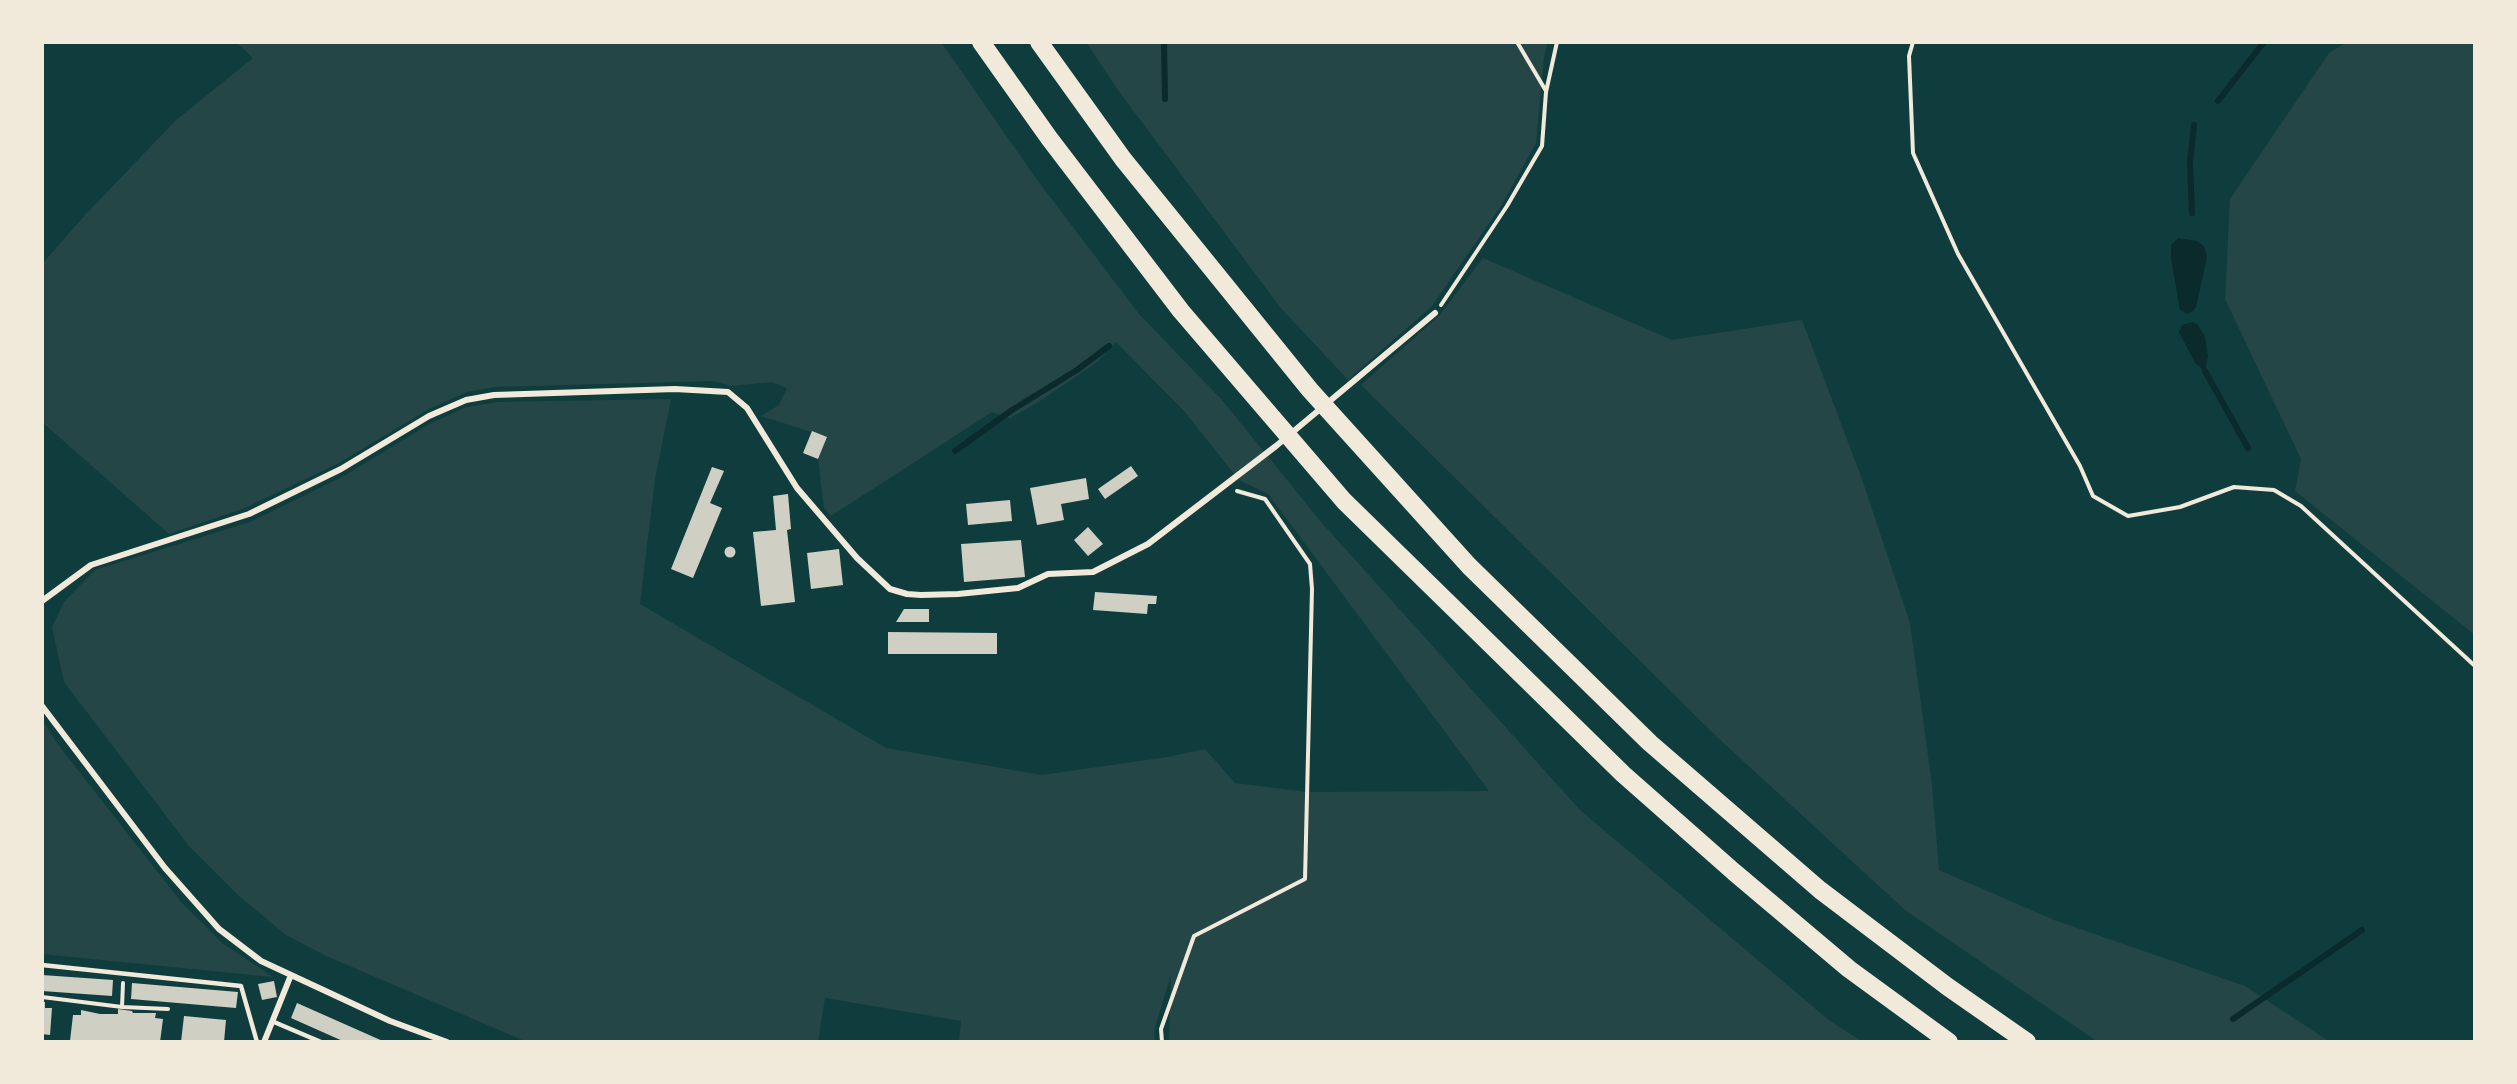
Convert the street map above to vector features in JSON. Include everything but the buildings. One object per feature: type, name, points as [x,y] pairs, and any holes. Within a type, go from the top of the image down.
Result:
[{"type":"highway","points":[[981,42],[1049,138],[1181,311],[1344,501],[1623,774],[1849,969],[1949,1042]]},
{"type":"highway","points":[[1039,42],[1124,159],[1310,390],[1469,566],[1650,743],[1811,882],[1948,987],[2027,1042]]},
{"type":"street","points":[[42,601],[91,565],[249,514],[341,469],[429,416],[466,400],[494,395],[675,389],[728,392],[747,408],[797,488],[857,558],[890,589],[907,594],[958,594],[1018,588],[1048,574],[1093,572],[1148,544],[1276,446],[1435,313]]},
{"type":"street","points":[[42,706],[165,868],[219,929],[261,961],[390,1021],[447,1042]]},
{"type":"street","points":[[264,1042],[291,975]]},
{"type":"lane","points":[[42,965],[241,986],[257,1042]]},
{"type":"lane","points":[[274,1022],[321,1042]]},
{"type":"path","points":[[1517,42],[1546,92]]},
{"type":"path","points":[[1435,313],[1508,206],[1542,146],[1546,92],[1557,42]]},
{"type":"path","points":[[1913,42],[1909,56],[1913,153],[1958,254],[2080,466],[2093,496],[2128,516],[2180,507],[2234,487],[2274,490],[2301,506],[2475,666]]},
{"type":"path","points":[[1162,1042],[1161,1029],[1194,936],[1305,879],[1312,589],[1310,564],[1265,499],[1224,487]]},
{"type":"path","points":[[122,1006],[124,972]]},
{"type":"path","points":[[42,997],[168,1009]]},
{"type":"shaded area","points":[[236,42],[941,42],[1035,177],[1139,314],[1222,400],[1322,523],[1580,810],[1830,1021],[1863,1042],[1169,1042],[1171,974],[1154,1031],[1155,1042],[959,1042],[961,1021],[825,998],[818,1042],[527,1042],[324,955],[286,935],[239,896],[189,846],[64,682],[52,627],[64,602],[95,570],[250,522],[344,476],[431,423],[467,407],[497,402],[671,399],[655,479],[640,604],[886,748],[1042,775],[1168,757],[1205,749],[1235,783],[1307,792],[1489,791],[1268,494],[1239,480],[1185,412],[1116,342],[1097,362],[1040,401],[1010,418],[992,412],[831,516],[824,508],[818,459],[827,437],[761,416],[779,405],[787,388],[772,382],[731,386],[713,381],[495,387],[467,392],[429,409],[337,464],[245,508],[169,534],[42,422],[42,264],[86,214],[176,120],[253,58]]},
{"type":"shaded area","points":[[1086,42],[1548,42],[1544,57],[1536,143],[1501,206],[1432,306],[1348,380],[1280,307],[1118,90]]},
{"type":"shaded area","points":[[2347,42],[2475,42],[2475,635],[2295,491],[2301,459],[2225,299],[2230,199],[2329,53]]},
{"type":"shaded area","points":[[2178,238],[2197,241],[2204,246],[2207,257],[2196,307],[2187,314],[2180,310],[2171,258],[2171,245]]},
{"type":"shaded area","points":[[1483,258],[1672,340],[1802,320],[1863,482],[1910,623],[1932,785],[1939,870],[2054,920],[2245,986],[2330,1042],[2098,1042],[1905,910],[1716,736],[1361,385],[1439,316]]},
{"type":"shaded area","points":[[2193,322],[2198,325],[2205,337],[2208,356],[2205,371],[2195,363],[2179,332],[2182,325]]},
{"type":"shaded area","points":[[42,719],[56,742],[182,903],[222,943],[273,977],[42,954]]},
{"type":"waterway","points":[[1164,42],[1165,99]]},
{"type":"waterway","points":[[2218,101],[2264,42]]},
{"type":"waterway","points":[[2192,213],[2190,162],[2194,125]]},
{"type":"waterway","points":[[955,451],[1012,410],[1077,370],[1109,346]]},
{"type":"waterway","points":[[2205,371],[2248,448]]},
{"type":"waterway","points":[[2233,1019],[2362,930]]}]
